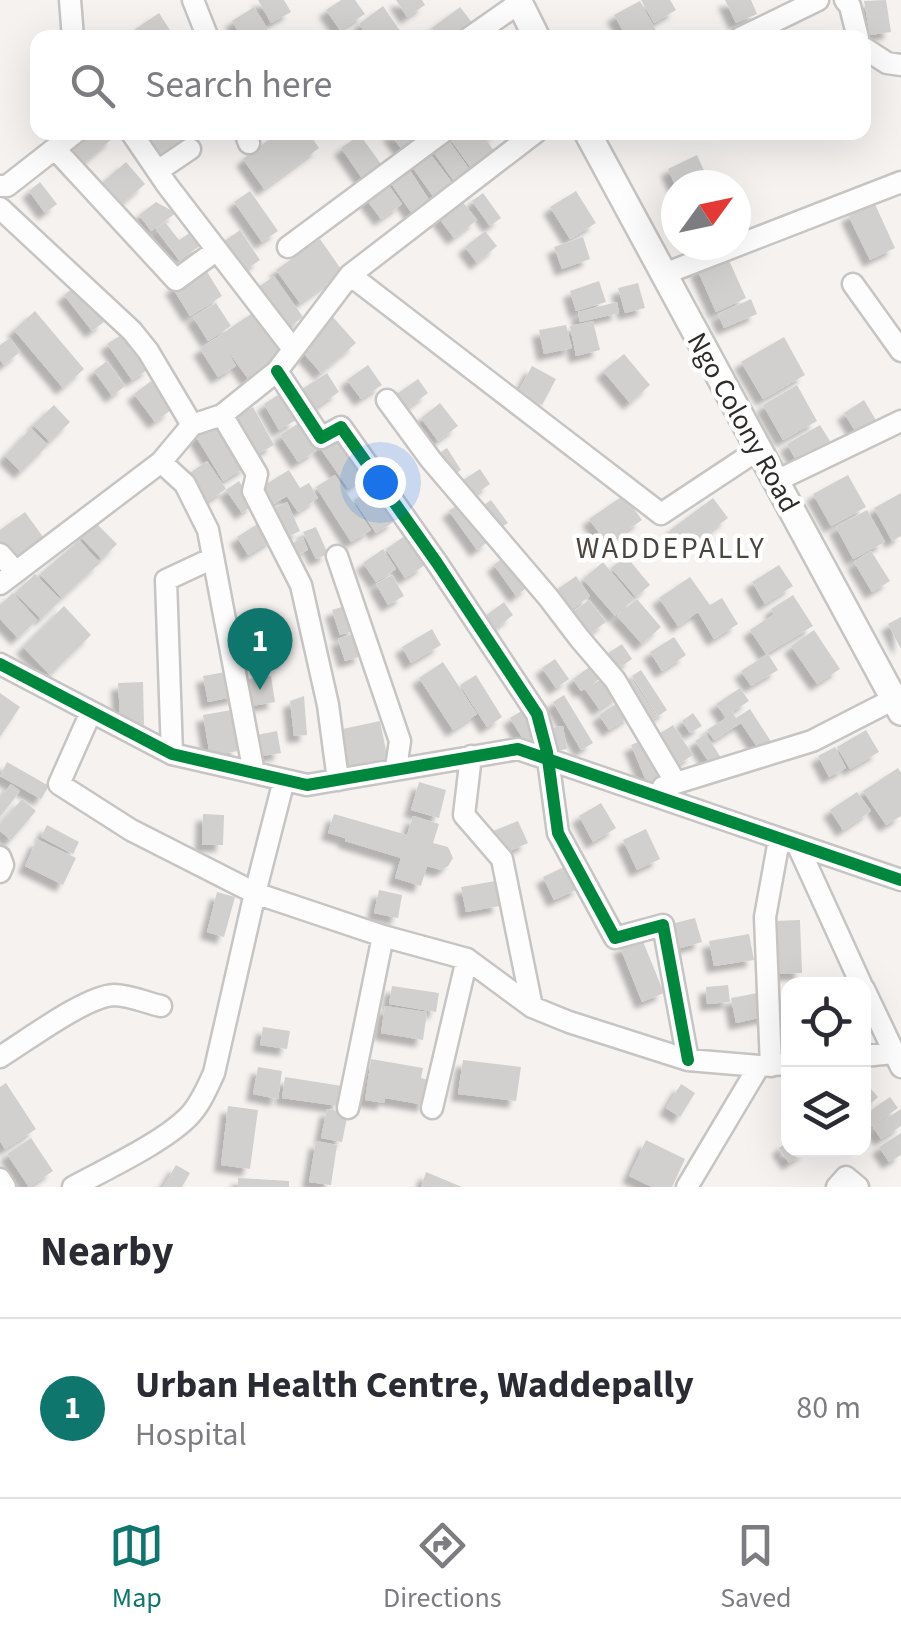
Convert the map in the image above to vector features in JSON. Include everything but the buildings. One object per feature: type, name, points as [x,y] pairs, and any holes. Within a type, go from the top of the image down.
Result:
[{"type":"street","points":[[70,0],[72,30]]},
{"type":"street","points":[[193,0],[205,30]]},
{"type":"street","points":[[756,30],[818,0]]},
{"type":"street","points":[[846,0],[856,30]]},
{"type":"street","points":[[480,30],[518,2],[533,30]]},
{"type":"street","points":[[871,53],[886,64],[901,64]]},
{"type":"street","points":[[2,191],[67,140]]},
{"type":"street","points":[[136,140],[293,350]]},
{"type":"street","points":[[288,246],[432,140]]},
{"type":"street","points":[[0,554],[8,578],[162,462],[192,425],[222,415],[277,372],[350,274],[526,140]]},
{"type":"street","name":"Ngo Colony Road","points":[[591,140],[898,706]]},
{"type":"street","points":[[159,170],[190,148]]},
{"type":"street","points":[[56,150],[176,280],[216,250]]},
{"type":"street","points":[[664,274],[901,182]]},
{"type":"street","points":[[0,208],[132,331],[192,425]]},
{"type":"street","points":[[350,274],[661,514],[758,450]]},
{"type":"street","points":[[853,284],[901,351]]},
{"type":"street","points":[[277,372],[321,438],[340,427],[538,714],[558,833],[615,938],[663,926],[688,1060]]},
{"type":"street","points":[[388,400],[431,460],[615,680],[676,782]]},
{"type":"street","points":[[222,415],[257,474],[252,491],[301,585],[328,705],[338,780]]},
{"type":"street","points":[[776,481],[901,421]]},
{"type":"street","points":[[162,462],[185,484],[208,530],[254,773]]},
{"type":"street","points":[[337,556],[400,741],[396,768]]},
{"type":"street","points":[[172,754],[166,580],[213,558]]},
{"type":"street","points":[[0,664],[172,754],[307,785],[518,748],[901,880]]},
{"type":"street","points":[[644,792],[812,741],[898,706]]},
{"type":"street","points":[[91,712],[59,784],[132,830],[255,893],[467,959],[532,1008],[569,1022],[688,1060],[773,1066]]},
{"type":"street","points":[[471,756],[464,816],[502,859],[532,1008]]},
{"type":"street","points":[[73,1187],[175,1129],[202,1100],[214,1073],[284,780]]},
{"type":"street","points":[[788,843],[857,977]]},
{"type":"street","points":[[687,1187],[773,1066],[765,917],[788,843]]},
{"type":"street","points":[[0,858],[0,872]]},
{"type":"street","points":[[348,1108],[384,936]]},
{"type":"street","points":[[432,1108],[467,959]]},
{"type":"street","points":[[0,1057],[100,998],[116,995],[162,1006]]},
{"type":"street","points":[[871,1006],[897,1060]]},
{"type":"street","points":[[871,1057],[897,1060]]},
{"type":"street","points":[[837,1187],[846,1177],[858,1187]]},
{"type":"street","points":[[0,1179],[5,1187]]},
{"type":"cycle path","points":[[277,371],[321,438],[341,427],[537,714],[547,752],[558,833],[615,938],[663,925],[688,1060]]},
{"type":"cycle path","points":[[0,664],[172,754],[307,785],[518,749],[901,880]]},
{"type":"place","name":"Urban Health Centre, Waddepally","points":[[260,690]]},
{"type":"district","name":"WADDEPALLY","points":[[671,548]]}]
